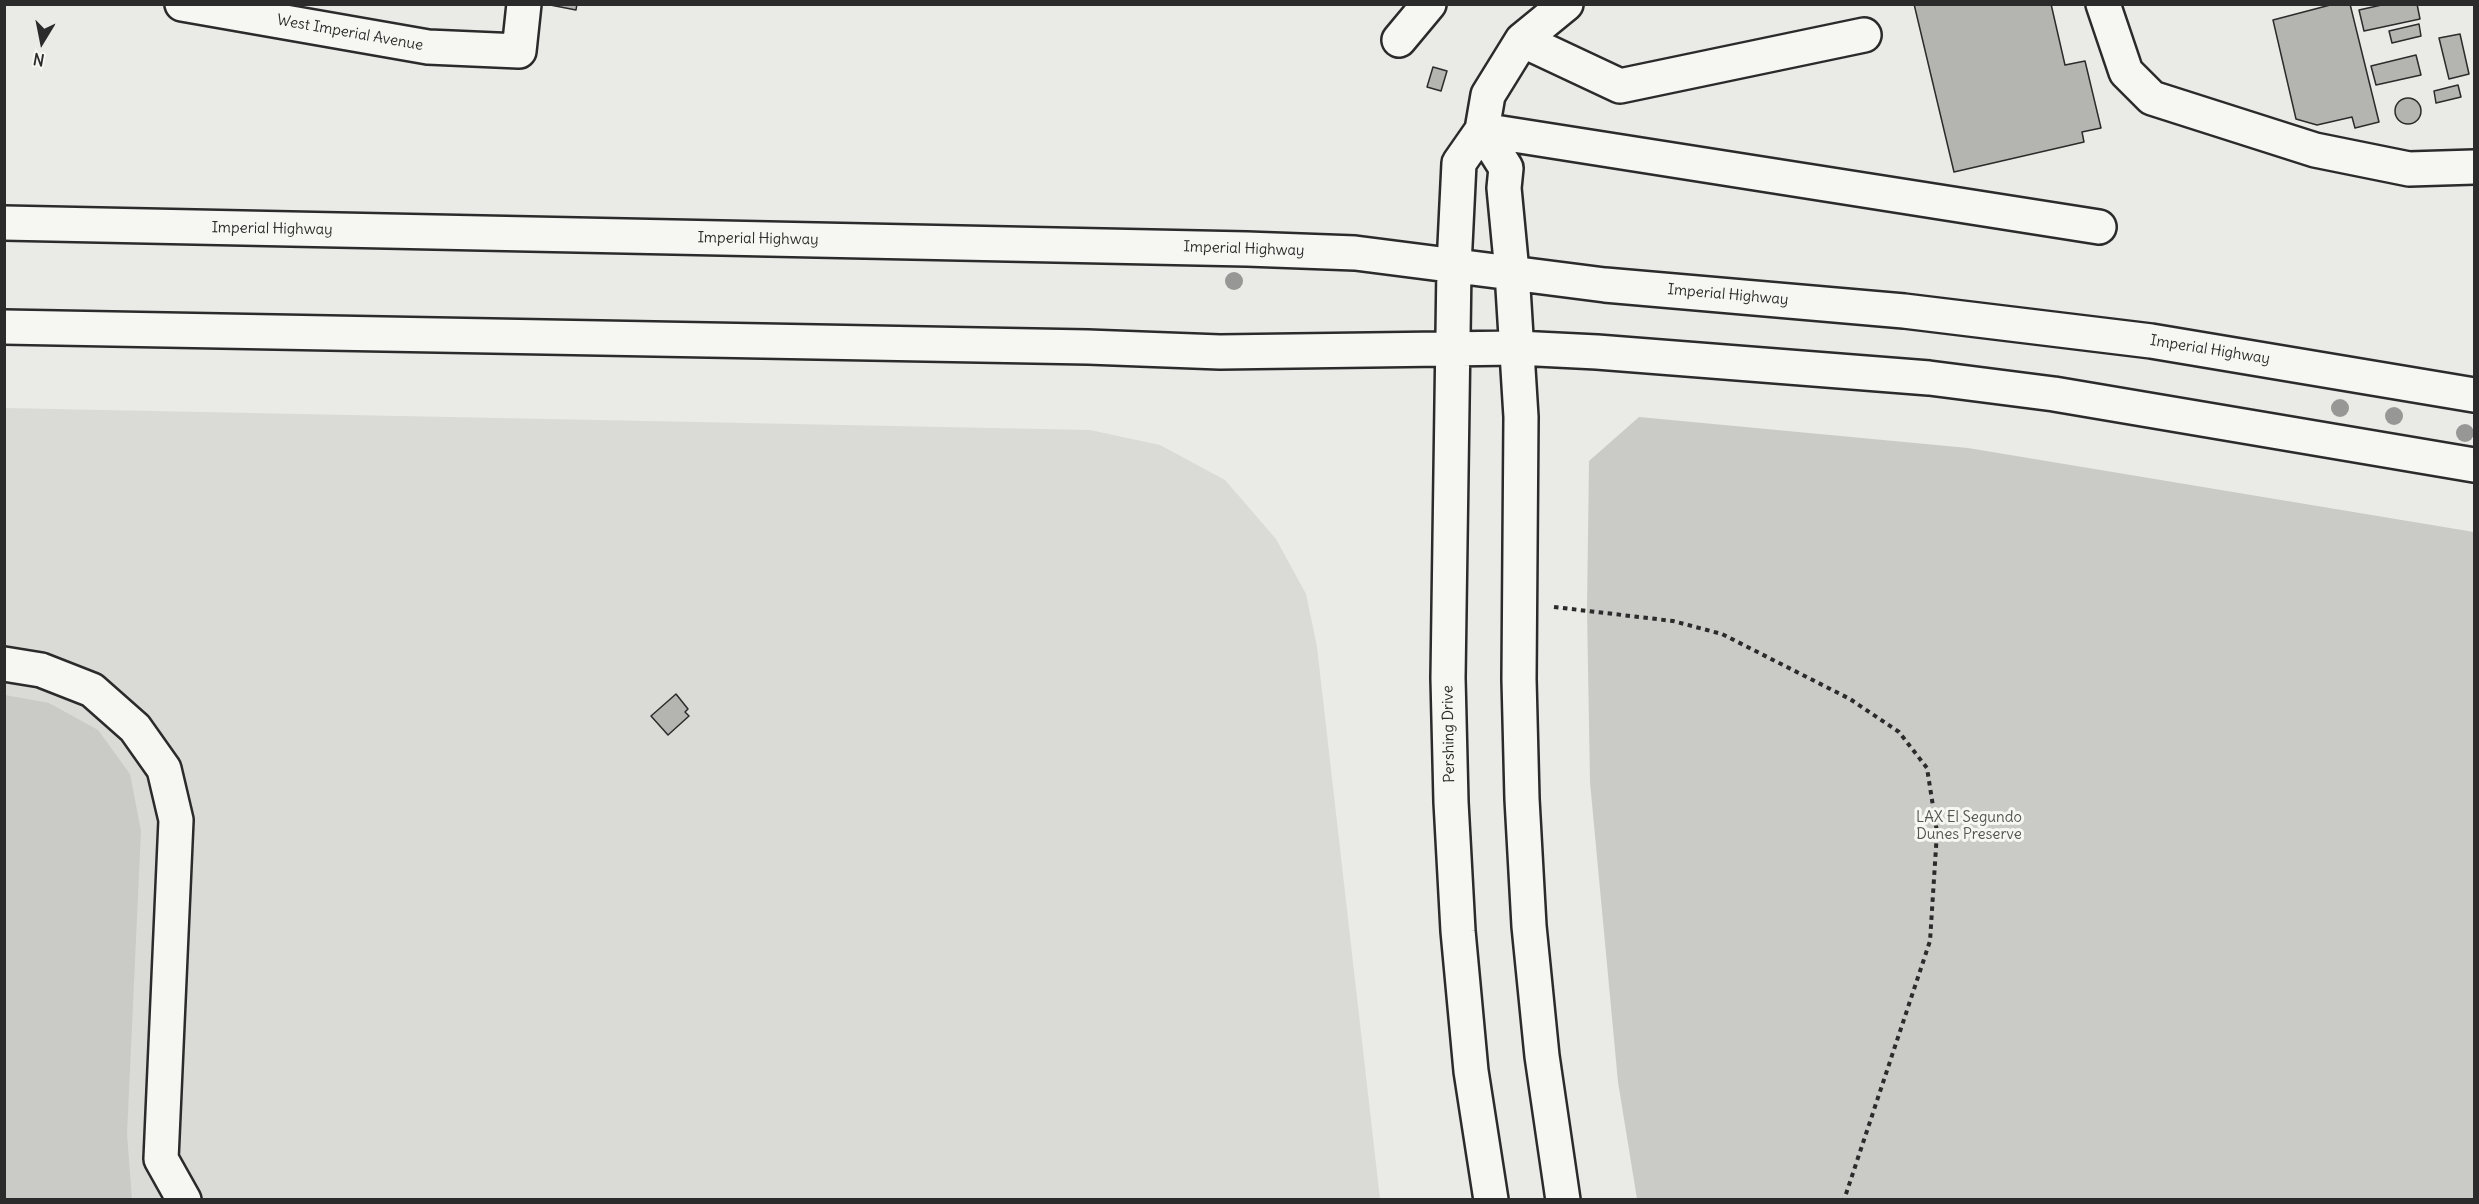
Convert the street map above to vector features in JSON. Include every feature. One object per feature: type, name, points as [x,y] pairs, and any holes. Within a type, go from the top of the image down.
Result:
[{"type":"main road","name":"West Imperial Avenue","points":[[182,4],[428,47],[519,51],[524,4]]},
{"type":"main road","points":[[1399,40],[1429,4]]},
{"type":"main road","points":[[1563,1200],[1542,1056],[1529,926],[1521,788],[1519,679],[1521,425],[1512,272],[1504,188],[1506,168],[1482,130],[1488,95],[1522,40],[1566,4]]},
{"type":"main road","points":[[2103,4],[2126,72],[2152,98],[2314,150],[2409,169],[2475,167]]},
{"type":"main road","points":[[1522,40],[1620,86],[1864,35]]},
{"type":"main road","points":[[1482,130],[2099,227]]},
{"type":"main road","name":"Pershing Drive","points":[[1482,130],[1460,163],[1452,350],[1453,416],[1448,678],[1451,802],[1458,931],[1471,1071],[1491,1200]]},
{"type":"main road","name":"Imperial Highway","points":[[4,223],[1355,253],[1605,285],[1904,311],[2151,341],[2475,395]]},
{"type":"main road","points":[[4,327],[1076,346],[1220,352],[1517,348],[1597,352],[1929,378],[2054,394],[2475,465]]},
{"type":"main road","points":[[4,664],[41,670],[92,690],[135,728],[164,769],[176,820],[161,1159],[184,1200]]},
{"type":"path","points":[[1521,604],[1587,609],[1673,621],[1722,634],[1850,699],[1899,732],[1927,768],[1937,832],[1930,941],[1844,1200]]},
{"type":"shaded area","points":[[5,408],[1090,430],[1160,445],[1225,480],[1276,539],[1306,594],[1317,647],[1380,1199],[5,1200]]},
{"type":"green space","name":"LAX El Segundo Dunes Preserve","points":[[1639,417],[1968,448],[2474,532],[2474,1199],[1637,1199],[1618,1082],[1590,782],[1587,609],[1589,461]]},
{"type":"green space","points":[[5,695],[49,703],[98,730],[130,774],[141,831],[127,1134],[132,1199],[5,1199]]},
{"type":"building","points":[[545,4],[577,4],[576,10]]},
{"type":"building","points":[[1914,4],[2051,4],[2065,65],[2085,61],[2101,128],[2082,132],[2084,142],[1954,172]]},
{"type":"building","points":[[2334,4],[2350,4],[2379,122],[2355,128],[2352,117],[2317,125],[2296,119],[2273,20]]},
{"type":"building","points":[[2386,4],[2417,4],[2420,19],[2364,31],[2359,10]]},
{"type":"building","points":[[2419,24],[2421,36],[2392,43],[2389,31]]},
{"type":"building","points":[[2460,34],[2469,74],[2449,79],[2439,38]]},
{"type":"building","points":[[2416,55],[2421,75],[2376,85],[2371,66]]},
{"type":"building","points":[[1433,67],[1447,71],[1441,91],[1427,87]]},
{"type":"building","points":[[2458,85],[2461,97],[2436,103],[2434,91]]},
{"type":"building","points":[[2408,98],[2417,102],[2421,111],[2417,120],[2408,124],[2399,120],[2395,111],[2399,102]]},
{"type":"building","points":[[676,694],[688,709],[685,712],[689,716],[668,735],[651,716]]}]
